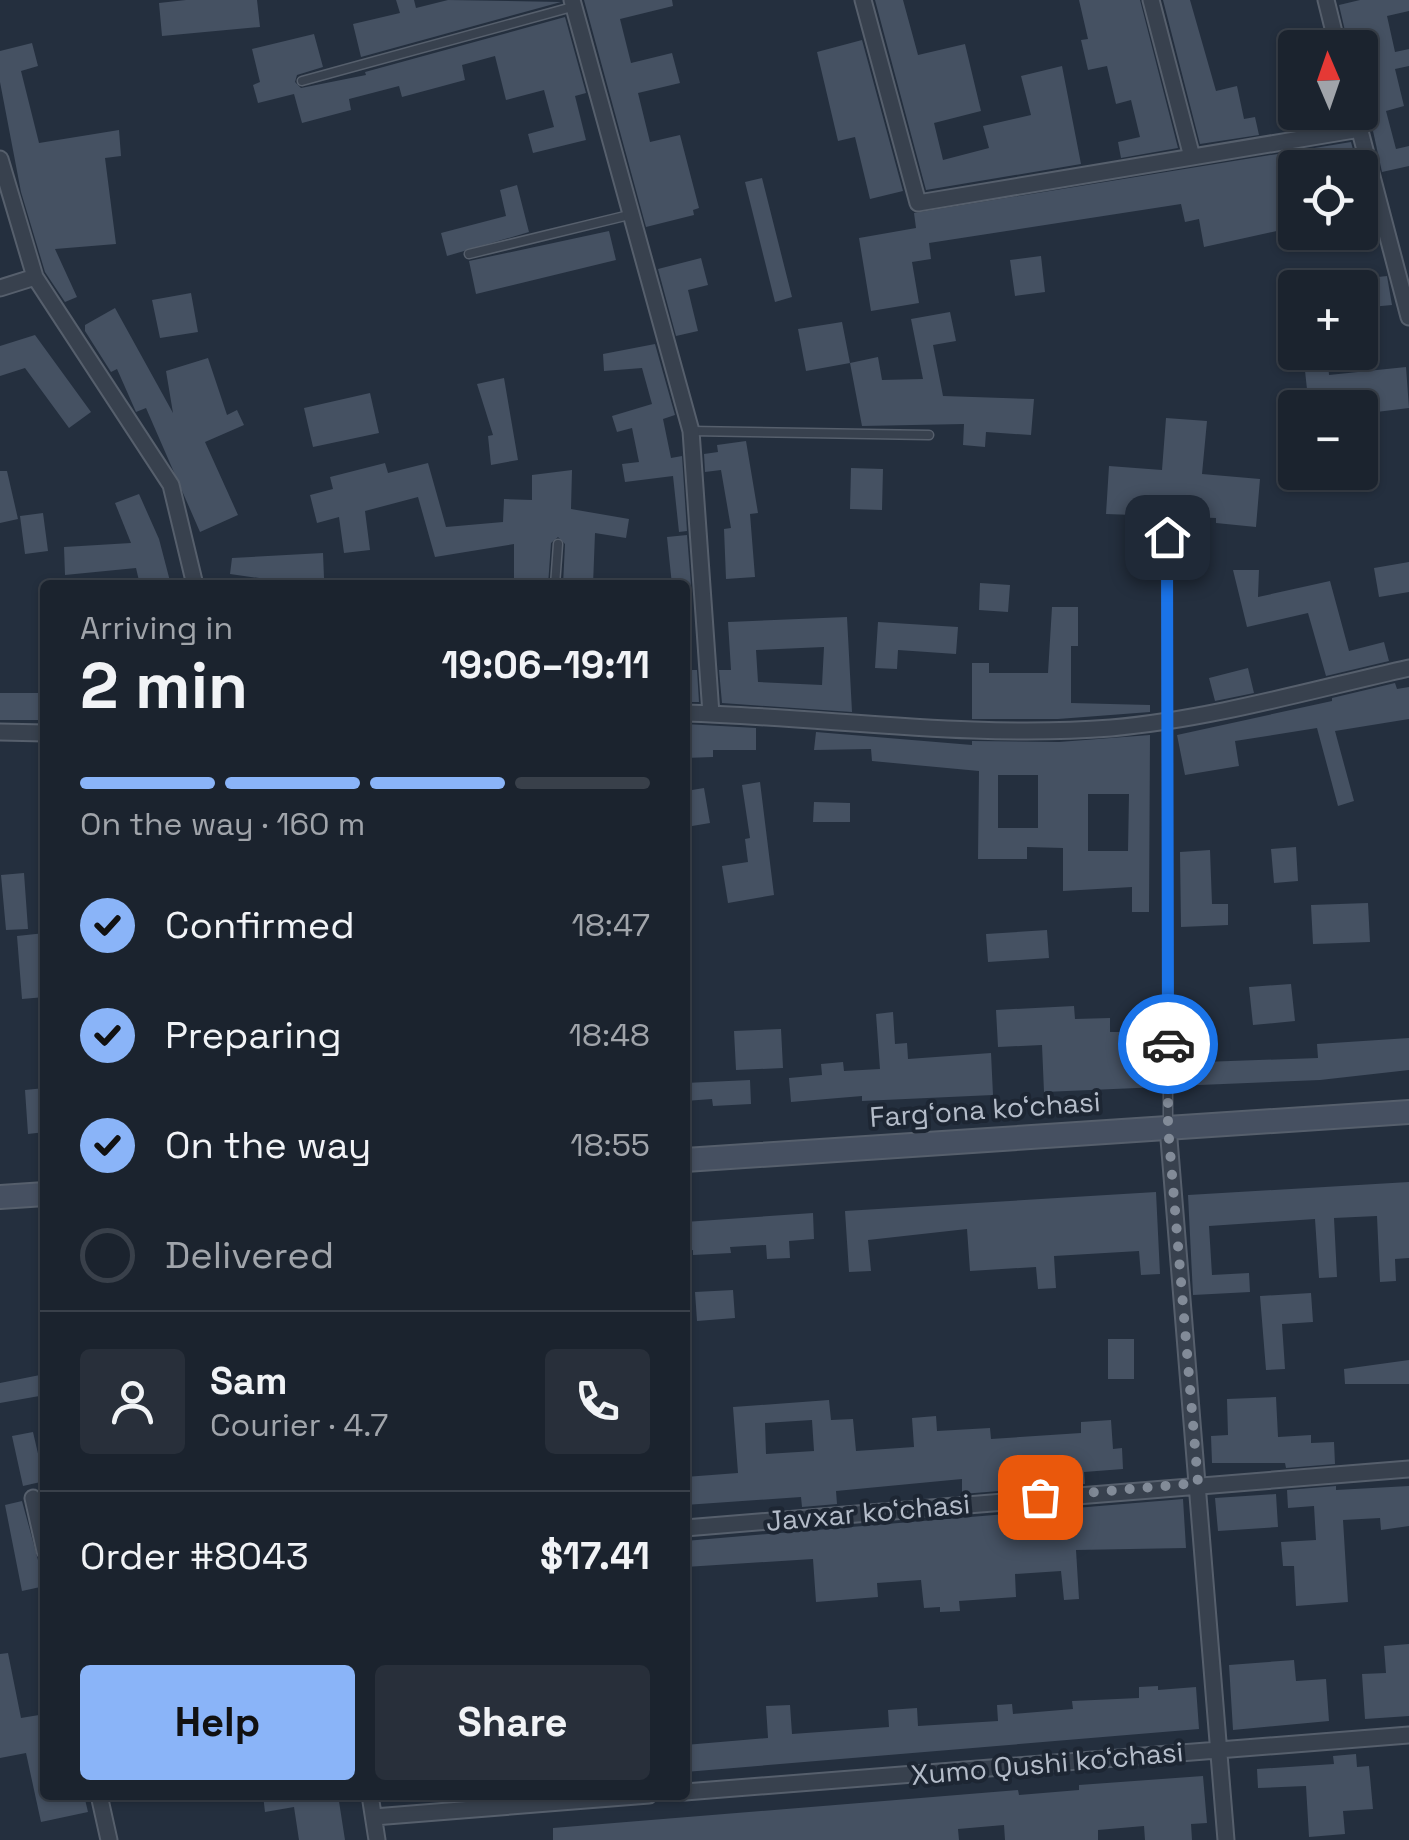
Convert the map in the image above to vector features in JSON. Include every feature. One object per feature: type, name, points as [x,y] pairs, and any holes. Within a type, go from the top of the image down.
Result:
[{"type":"street","points":[[863,0],[918,203],[1192,157],[1316,130]]},
{"type":"street","points":[[1151,0],[1192,157]]},
{"type":"street","points":[[1326,0],[1334,30]]},
{"type":"street","points":[[573,4],[690,430],[711,714]]},
{"type":"street","points":[[1360,130],[1409,317]]},
{"type":"street","points":[[0,159],[35,277],[171,485],[194,580]]},
{"type":"street","points":[[0,288],[35,277]]},
{"type":"street","points":[[690,713],[966,729],[1106,728],[1166,722],[1409,668]]},
{"type":"street","points":[[0,732],[40,733]]},
{"type":"street","name":"Fargʻona koʻchasi","points":[[690,1160],[1409,1112]]},
{"type":"street","points":[[1168,1127],[1226,1840]]},
{"type":"street","points":[[0,1197],[40,1194]]},
{"type":"street","name":"Javxar koʻchasi","points":[[690,1528],[1198,1483],[1409,1469]]},
{"type":"street","points":[[33,1498],[40,1529]]},
{"type":"street","name":"Xumo Qushi koʻchasi","points":[[690,1792],[1409,1735]]},
{"type":"street","points":[[100,1800],[109,1840]]},
{"type":"street","points":[[371,1800],[377,1840]]},
{"type":"street","points":[[374,1817],[586,1800]]},
{"type":"lane","points":[[302,82],[573,4]]},
{"type":"lane","points":[[469,254],[629,215]]},
{"type":"lane","points":[[690,430],[928,435]]},
{"type":"lane","points":[[1167,537],[1168,1127]]},
{"type":"lane","points":[[555,580],[558,544]]},
{"type":"building","points":[[257,0],[260,27],[162,36],[159,3]]},
{"type":"building","points":[[396,0],[414,0],[416,8],[448,0],[561,2],[361,57],[353,24],[400,13]]},
{"type":"building","points":[[584,0],[672,0],[673,6],[620,19],[631,63],[672,53],[680,83],[638,93],[650,142],[680,135],[699,208],[693,210],[694,215],[646,227]]},
{"type":"building","points":[[875,0],[903,0],[918,55],[965,44],[981,111],[934,123],[943,160],[989,148],[983,126],[1031,115],[1021,76],[1062,66],[1081,164],[926,190]]},
{"type":"building","points":[[1079,0],[1140,0],[1178,148],[1121,158],[1118,142],[1140,137],[1131,100],[1116,104],[1107,66],[1088,70],[1081,40],[1088,39]]},
{"type":"building","points":[[1163,0],[1190,0],[1216,91],[1237,86],[1244,119],[1255,117],[1259,135],[1200,144]]},
{"type":"building","points":[[1360,0],[1409,0],[1409,11],[1387,16],[1395,52],[1409,49],[1409,66],[1395,69],[1404,106],[1386,111],[1396,149],[1409,146],[1409,166],[1382,172],[1373,130],[1378,130],[1378,30],[1345,30],[1339,5]]},
{"type":"building","points":[[565,17],[586,93],[575,96],[586,140],[533,153],[528,134],[554,127],[544,90],[506,100],[495,56],[462,65],[465,80],[402,97],[399,86],[349,99],[351,110],[302,123],[294,94],[258,103],[253,85],[260,82],[252,49],[314,34],[323,67],[297,75],[295,82],[301,88],[366,75],[365,72]]},
{"type":"building","points":[[862,40],[903,191],[870,199],[855,137],[838,141],[817,52]]},
{"type":"building","points":[[32,43],[38,66],[21,71],[39,143],[119,130],[121,156],[105,158],[116,244],[55,249],[77,297],[65,302],[45,272],[21,192],[0,82],[0,51]]},
{"type":"building","points":[[1351,142],[1353,150],[1302,150]]},
{"type":"building","points":[[1278,154],[1278,231],[1204,247],[1199,219],[1185,222],[1181,204],[929,243],[931,259],[912,262],[919,303],[871,311],[859,238],[916,228],[914,213]]},
{"type":"building","points":[[762,178],[792,297],[775,302],[745,182]]},
{"type":"building","points":[[517,185],[529,232],[447,256],[441,233],[506,216],[500,190]]},
{"type":"building","points":[[609,231],[616,260],[476,294],[469,261]]},
{"type":"building","points":[[1041,256],[1045,292],[1015,296],[1010,260]]},
{"type":"building","points":[[701,258],[708,285],[688,290],[698,331],[676,336],[658,269]]},
{"type":"building","points":[[1387,276],[1392,305],[1378,306],[1378,277]]},
{"type":"building","points":[[191,293],[198,332],[160,338],[152,300]]},
{"type":"building","points":[[115,308],[173,413],[166,371],[208,358],[227,415],[237,410],[244,425],[205,442],[238,515],[200,532],[146,408],[136,412],[117,369],[111,372],[85,331],[85,325]]},
{"type":"building","points":[[950,312],[956,341],[933,345],[943,396],[1034,399],[1031,435],[986,432],[985,447],[963,445],[964,424],[862,426],[850,363],[878,357],[882,380],[923,379],[911,319]]},
{"type":"building","points":[[842,322],[850,363],[806,371],[798,329]]},
{"type":"building","points":[[35,335],[91,412],[69,428],[25,368],[0,376],[0,346]]},
{"type":"building","points":[[655,344],[675,415],[663,419],[671,458],[682,456],[687,531],[679,532],[673,476],[625,482],[622,464],[639,462],[632,428],[617,432],[612,416],[652,404],[642,368],[604,371],[603,354]]},
{"type":"building","points":[[1406,367],[1409,408],[1378,412],[1378,390],[1307,390],[1305,370],[1329,370],[1329,375]]},
{"type":"building","points":[[504,378],[518,460],[491,465],[488,436],[493,435],[477,384]]},
{"type":"building","points":[[370,393],[379,433],[313,447],[304,408]]},
{"type":"building","points":[[1166,418],[1207,421],[1202,474],[1260,479],[1256,527],[1216,523],[1216,518],[1106,514],[1109,466],[1162,470]]},
{"type":"building","points":[[746,441],[758,513],[750,514],[755,577],[726,579],[724,529],[731,528],[721,470],[705,472],[704,454],[718,452],[717,445]]},
{"type":"building","points":[[385,463],[388,473],[428,463],[446,527],[503,522],[504,499],[532,500],[532,475],[572,470],[571,509],[629,519],[626,538],[595,533],[593,580],[563,580],[565,544],[558,537],[551,543],[548,580],[514,580],[514,544],[435,557],[418,497],[365,511],[370,550],[344,553],[339,517],[317,523],[310,495],[333,489],[330,477]]},
{"type":"building","points":[[851,468],[883,469],[882,510],[850,509]]},
{"type":"building","points":[[0,471],[7,471],[18,519],[0,523]]},
{"type":"building","points":[[139,494],[159,539],[170,580],[139,580],[136,568],[65,575],[64,547],[131,543],[115,503]]},
{"type":"building","points":[[43,513],[48,551],[25,554],[20,516]]},
{"type":"building","points":[[687,535],[691,585],[690,580],[671,580],[667,537]]},
{"type":"building","points":[[323,553],[324,578],[273,580],[230,574],[232,558]]},
{"type":"building","points":[[1409,562],[1409,592],[1379,597],[1374,568]]},
{"type":"building","points":[[1233,570],[1259,570],[1258,597],[1330,581],[1349,651],[1384,642],[1389,661],[1326,676],[1308,613],[1247,627]]},
{"type":"building","points":[[980,583],[1010,585],[1008,612],[979,610]]},
{"type":"building","points":[[1052,607],[1078,607],[1078,646],[1071,646],[1071,703],[1150,705],[1150,712],[1058,719],[972,719],[972,663],[989,663],[989,673],[1048,673]]},
{"type":"building","points":[[847,617],[852,712],[722,703],[719,670],[731,670],[728,622]],"holes":[[[824,647],[822,685],[758,682],[756,650]]]},
{"type":"building","points":[[878,622],[958,627],[956,654],[898,650],[897,669],[875,668]]},
{"type":"building","points":[[1248,668],[1254,693],[1215,701],[1209,678]]},
{"type":"building","points":[[690,670],[697,670],[699,702],[690,702]]},
{"type":"building","points":[[1395,683],[1397,689],[1409,687],[1409,719],[1335,731],[1354,801],[1338,806],[1317,728],[1235,741],[1239,766],[1185,775],[1177,735]]},
{"type":"building","points":[[0,693],[39,693],[39,720],[0,720]]},
{"type":"building","points":[[690,724],[756,728],[756,750],[713,750],[713,757],[690,758]]},
{"type":"building","points":[[816,732],[972,745],[972,741],[1059,742],[1150,735],[1149,912],[1132,912],[1132,887],[1063,891],[1063,848],[1027,847],[1027,859],[978,859],[979,771],[872,761],[871,749],[814,750]],"holes":[[[998,775],[1038,775],[1038,828],[998,828]],[[1088,794],[1129,794],[1128,851],[1088,851]]]},
{"type":"building","points":[[760,782],[774,895],[728,903],[722,866],[748,862],[745,839],[750,838],[742,785]]},
{"type":"building","points":[[704,788],[710,823],[692,826],[690,790]]},
{"type":"building","points":[[814,802],[850,803],[850,822],[813,822]]},
{"type":"building","points":[[1296,847],[1298,881],[1274,883],[1271,849]]},
{"type":"building","points":[[1210,850],[1212,904],[1228,904],[1228,925],[1181,927],[1180,852]]},
{"type":"building","points":[[24,873],[28,929],[6,930],[1,875]]},
{"type":"building","points":[[1368,903],[1370,942],[1313,944],[1311,905]]},
{"type":"building","points":[[1047,930],[1049,958],[988,962],[986,934]]},
{"type":"building","points":[[40,934],[40,997],[22,999],[17,936]]},
{"type":"building","points":[[1291,984],[1295,1021],[1253,1025],[1249,987]]},
{"type":"building","points":[[1074,1006],[1075,1019],[1110,1018],[1110,1032],[1159,1032],[1160,1087],[1044,1092],[1042,1045],[998,1047],[996,1010]]},
{"type":"building","points":[[893,1012],[895,1044],[907,1043],[908,1059],[991,1053],[993,1095],[862,1101],[862,1096],[791,1102],[789,1078],[822,1075],[821,1064],[843,1062],[844,1071],[880,1069],[876,1014]]},
{"type":"building","points":[[781,1029],[783,1068],[736,1070],[734,1031]]},
{"type":"building","points":[[1409,1038],[1409,1070],[1320,1080],[1175,1086],[1175,1063],[1318,1058],[1317,1044]]},
{"type":"building","points":[[750,1080],[751,1104],[713,1106],[712,1099],[690,1101],[690,1083]]},
{"type":"building","points":[[40,1088],[40,1133],[28,1134],[25,1090]]},
{"type":"building","points":[[1409,1182],[1409,1258],[1395,1259],[1396,1281],[1380,1282],[1377,1216],[1334,1218],[1337,1277],[1319,1278],[1315,1219],[1209,1226],[1212,1275],[1249,1273],[1250,1292],[1193,1295],[1188,1195]]},
{"type":"building","points":[[1156,1192],[1160,1274],[1141,1275],[1139,1251],[1054,1256],[1056,1288],[1038,1289],[1036,1267],[970,1271],[967,1229],[868,1240],[871,1271],[849,1272],[845,1211]]},
{"type":"building","points":[[813,1213],[814,1239],[789,1241],[790,1258],[767,1259],[766,1245],[730,1247],[731,1253],[693,1255],[690,1222]]},
{"type":"building","points":[[733,1290],[735,1318],[697,1321],[695,1292]]},
{"type":"building","points":[[1311,1293],[1313,1322],[1282,1324],[1285,1369],[1266,1370],[1260,1296]]},
{"type":"building","points":[[1108,1339],[1134,1339],[1134,1379],[1108,1379]]},
{"type":"building","points":[[1409,1360],[1409,1384],[1345,1384],[1344,1369]]},
{"type":"building","points":[[40,1375],[40,1396],[0,1403],[0,1383]]},
{"type":"building","points":[[1276,1397],[1278,1437],[1311,1435],[1311,1443],[1334,1442],[1335,1464],[1286,1468],[1285,1463],[1212,1463],[1211,1436],[1228,1435],[1227,1399]]},
{"type":"building","points":[[829,1400],[831,1420],[853,1419],[856,1451],[914,1447],[912,1418],[936,1416],[937,1431],[990,1428],[991,1439],[1081,1433],[1081,1422],[1111,1420],[1113,1449],[1122,1448],[1123,1469],[1084,1472],[1085,1484],[962,1494],[962,1479],[836,1491],[837,1504],[802,1507],[801,1497],[690,1505],[690,1477],[738,1473],[733,1407]],"holes":[[[812,1420],[814,1451],[766,1454],[765,1423]]]},
{"type":"building","points":[[33,1432],[40,1458],[40,1482],[23,1486],[12,1436]]},
{"type":"building","points":[[1336,1486],[1336,1490],[1409,1486],[1409,1526],[1381,1530],[1380,1518],[1343,1520],[1348,1602],[1296,1606],[1294,1566],[1283,1566],[1281,1542],[1316,1540],[1314,1506],[1288,1508],[1287,1490]]},
{"type":"building","points":[[1276,1494],[1278,1527],[1218,1531],[1215,1498]]},
{"type":"building","points":[[1183,1499],[1186,1548],[1076,1550],[1079,1599],[1064,1600],[1061,1571],[1015,1574],[1016,1597],[959,1601],[960,1611],[940,1612],[940,1607],[924,1608],[921,1580],[877,1583],[878,1597],[816,1602],[813,1559],[690,1567],[690,1541]]},
{"type":"building","points":[[22,1501],[40,1568],[40,1587],[22,1591],[5,1505]]},
{"type":"building","points":[[1409,1644],[1409,1716],[1365,1719],[1362,1674],[1386,1673],[1384,1646]]},
{"type":"building","points":[[8,1653],[21,1718],[40,1715],[40,1800],[85,1800],[88,1812],[41,1822],[26,1753],[0,1758],[0,1654]]},
{"type":"building","points":[[1294,1660],[1296,1681],[1326,1679],[1329,1721],[1233,1730],[1229,1665]]},
{"type":"building","points":[[1139,1687],[1196,1687],[1199,1729],[690,1772],[690,1745],[768,1738],[766,1706],[790,1705],[792,1734],[889,1727],[888,1710],[917,1708],[918,1726],[998,1721],[997,1705],[1012,1704],[1013,1714],[1073,1709],[1072,1701],[1139,1698]]},
{"type":"building","points":[[1356,1754],[1357,1767],[1369,1766],[1373,1809],[1343,1811],[1345,1834],[1309,1837],[1306,1786],[1258,1788],[1257,1769],[1334,1764],[1333,1756]]},
{"type":"building","points":[[1203,1776],[1207,1823],[1191,1824],[1192,1840],[1145,1840],[1144,1826],[1098,1830],[1098,1840],[1005,1840],[1004,1825],[958,1829],[959,1840],[553,1840],[553,1828],[1018,1790],[1019,1795],[1079,1790],[1079,1785]]},
{"type":"building","points":[[264,1800],[339,1800],[345,1840],[299,1840],[294,1807],[265,1812]]},
{"type":"way so far","points":[[1040,1497],[1198,1483],[1168,1127],[1168,1044]]},
{"type":"route","points":[[1167,537],[1168,1044]]}]
